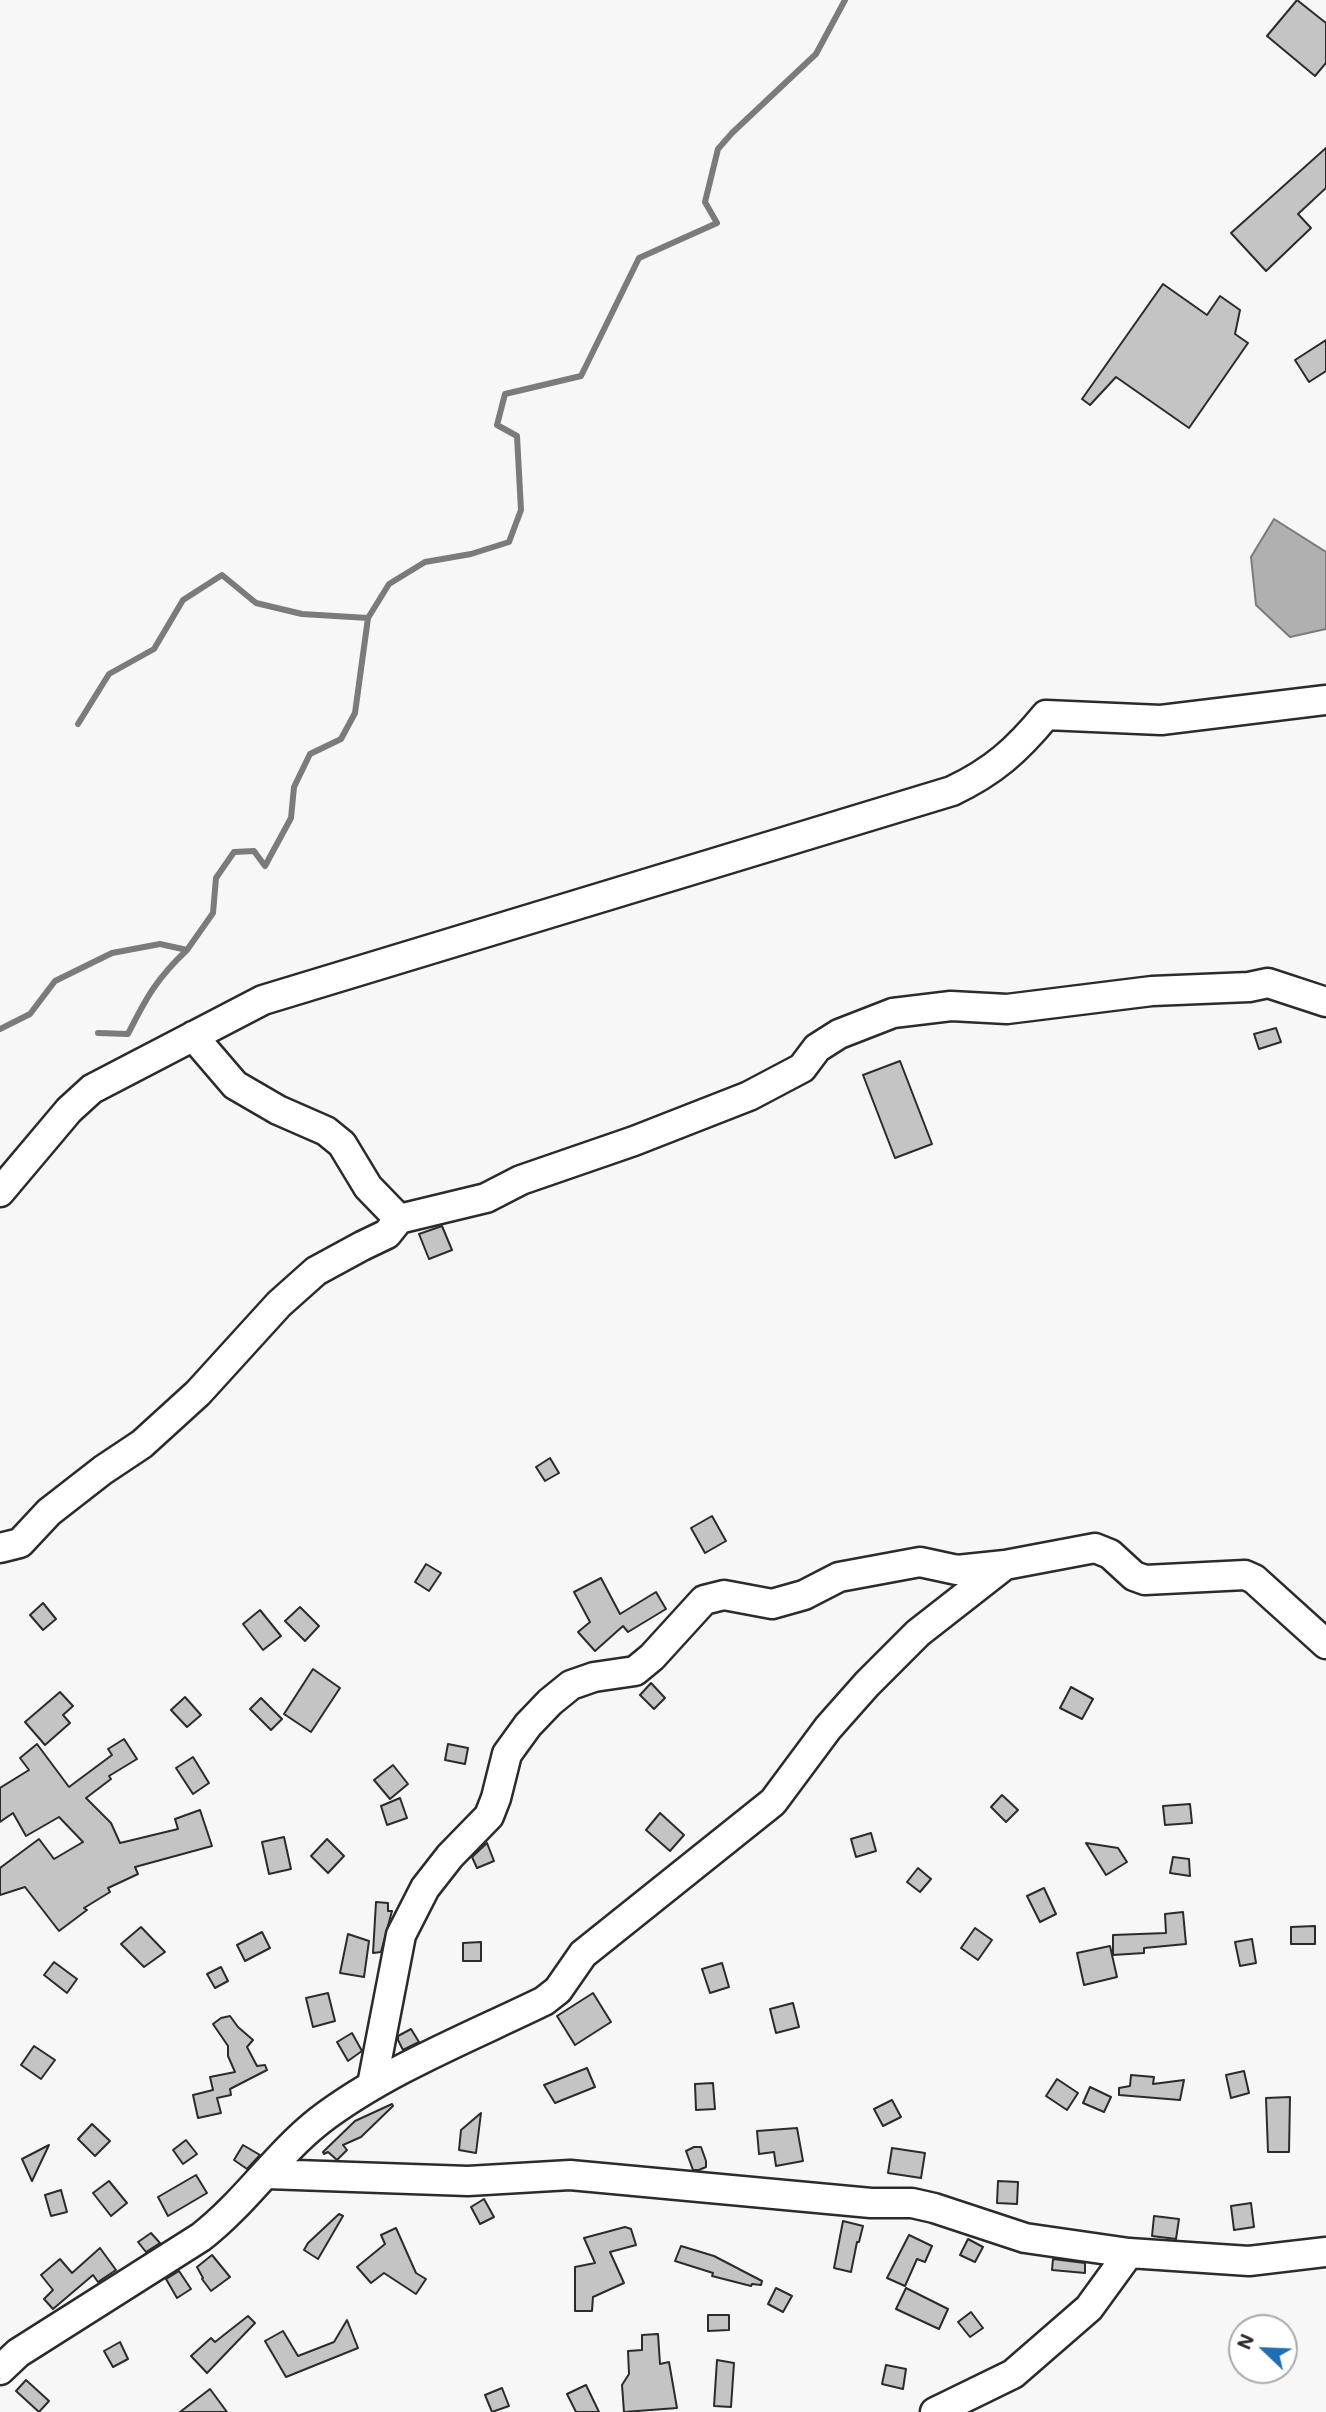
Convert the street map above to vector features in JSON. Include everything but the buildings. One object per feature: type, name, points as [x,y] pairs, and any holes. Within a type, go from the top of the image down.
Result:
[{"type":"street","points":[[0,1192],[69,1110],[92,1089],[263,1000],[952,790],[1003,762],[1046,715],[1161,720],[1326,700]]},
{"type":"street","points":[[0,1548],[20,1543],[49,1512],[142,1444],[198,1393],[279,1304],[316,1271],[387,1234],[399,1219],[486,1198],[521,1180],[634,1142],[749,1096],[802,1068],[817,1048],[839,1034],[893,1013],[951,1006],[1007,1009],[1152,991],[1249,987],[1268,983],[1326,1002]]},
{"type":"street","points":[[193,1036],[235,1085],[278,1110],[326,1131],[342,1144],[368,1187],[399,1219]]},
{"type":"street","points":[[372,2085],[401,1935],[425,1888],[450,1856],[489,1816],[507,1754],[528,1725],[571,1685],[594,1677],[635,1671],[652,1657],[704,1600],[723,1595],[772,1604],[804,1595],[839,1577],[920,1562],[957,1570],[1005,1565],[1095,1548],[1110,1554],[1134,1576],[1145,1580],[1245,1575],[1254,1579],[1326,1644]]},
{"type":"street","points":[[0,2370],[18,2353],[201,2237],[318,2122],[372,2085],[544,2001],[558,1990],[583,1954],[774,1802],[828,1728],[867,1684],[918,1633],[1005,1565]]},
{"type":"street","points":[[267,2174],[468,2181],[570,2175],[871,2203],[912,2203],[1025,2238],[1129,2253],[1249,2261],[1326,2252]]},
{"type":"street","points":[[935,2412],[1013,2374],[1090,2308],[1129,2253]]},
{"type":"shaded area","points":[[1274,519],[1326,552],[1326,629],[1290,637],[1256,605],[1251,557]]},
{"type":"waterway","points":[[0,1029],[30,1014],[55,981],[112,953],[160,944],[187,950],[213,913],[216,878],[234,852],[254,851],[265,866],[291,818],[294,787],[310,754],[341,739],[355,713],[368,618],[389,584],[425,562],[471,554],[509,542],[521,510],[517,436],[497,425],[505,394],[581,376],[639,258],[717,223],[705,202],[718,149],[816,54],[845,0]]},
{"type":"waterway","points":[[78,724],[109,674],[154,649],[183,600],[222,575],[256,603],[302,614],[368,618]]},
{"type":"waterway","points":[[98,1033],[128,1034],[153,989],[187,950]]}]
